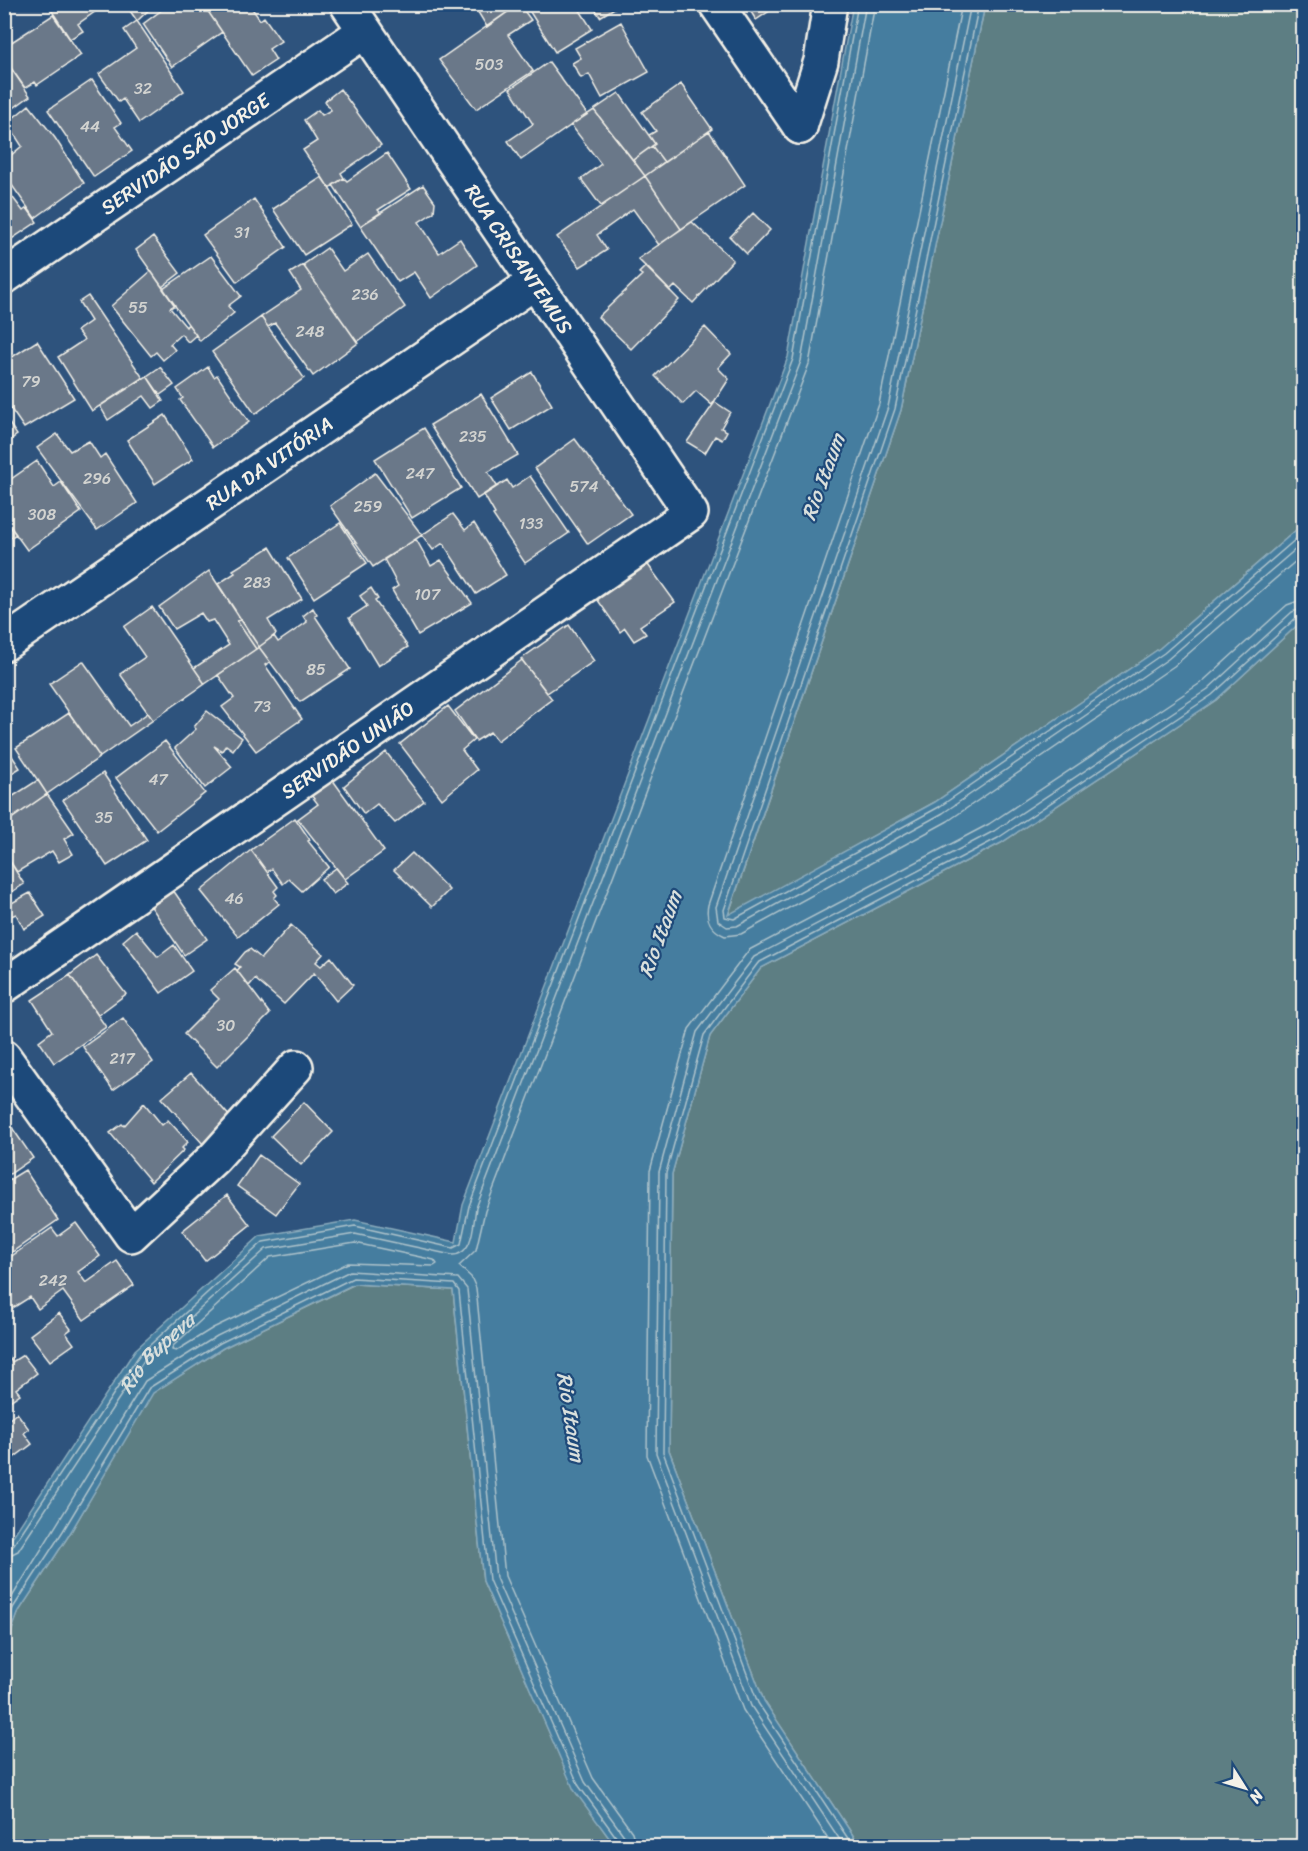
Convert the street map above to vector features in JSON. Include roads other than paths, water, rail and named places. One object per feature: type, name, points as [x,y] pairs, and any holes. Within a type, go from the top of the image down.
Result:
[{"type":"street","name":"RUA CRISANTEMUS","points":[[347,4],[691,513]]},
{"type":"street","points":[[716,4],[800,127],[821,61],[830,4]]},
{"type":"street","name":"SERVIDÃO SÃO JORGE","points":[[4,278],[365,31]]},
{"type":"street","name":"RUA DA VITÓRIA","points":[[4,644],[535,282]]},
{"type":"street","name":"SERVIDÃO UNIÃO","points":[[4,986],[691,513]]},
{"type":"street","points":[[4,1057],[131,1235],[214,1158],[296,1067]]},
{"type":"water","points":[[853,4],[985,5],[901,410],[728,915],[935,802],[1160,648],[1303,524],[1303,620],[1216,700],[1001,843],[761,968],[710,1036],[672,1174],[669,1450],[764,1701],[860,1846],[615,1846],[574,1790],[483,1581],[453,1290],[354,1284],[223,1348],[153,1393],[69,1535],[19,1611],[5,1649],[5,1548],[135,1350],[260,1236],[355,1220],[456,1242],[463,1205],[788,357]]},
{"type":"water label","name":"Rio Itaum","points":[[823,477]]},
{"type":"water label","name":"Rio Itaum","points":[[660,934]]},
{"type":"water label","name":"Rio Bupeva","points":[[164,1360]]},
{"type":"water label","name":"Rio Itaum","points":[[571,1417]]}]
